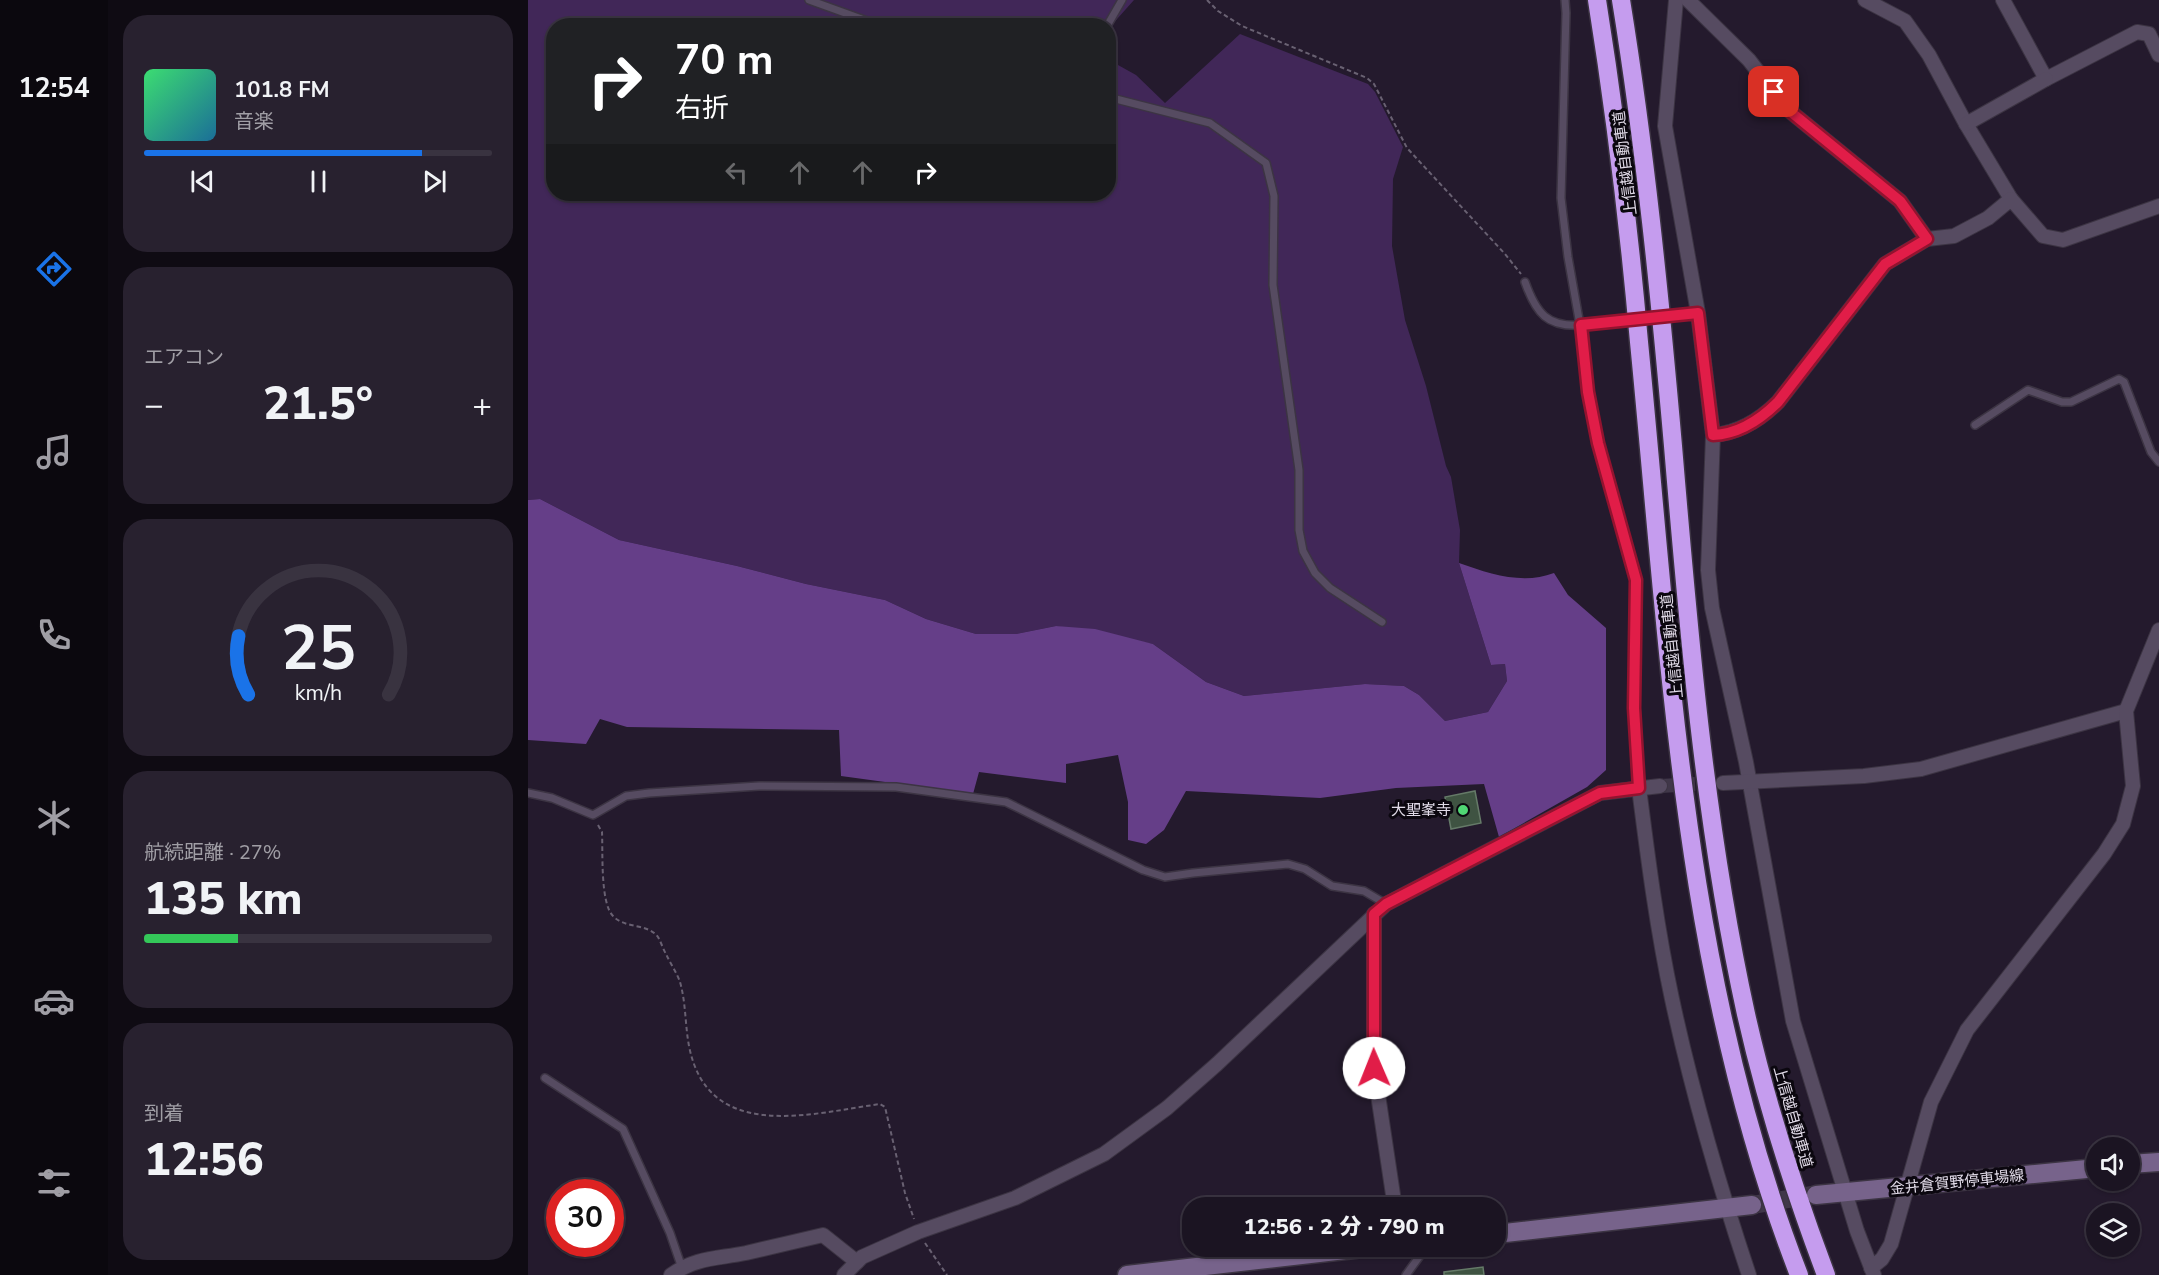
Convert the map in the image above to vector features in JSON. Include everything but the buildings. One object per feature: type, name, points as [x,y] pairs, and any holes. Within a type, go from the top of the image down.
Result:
[{"type":"highway","name":"上信越自動車道","points":[[1597,0],[1627,229],[1668,659],[1693,863],[1719,1003],[1740,1093],[1781,1228],[1799,1275]]},
{"type":"highway","name":"上信越自動車道","points":[[1621,0],[1637,111],[1662,332],[1697,711],[1719,870],[1744,1005],[1765,1090],[1784,1154],[1826,1275]]},
{"type":"main road","points":[[2140,1163],[2159,1162]]},
{"type":"main road","name":"金井倉賀野停車場線","points":[[1816,1195],[2086,1169]]},
{"type":"main road","points":[[1506,1233],[1752,1205]]},
{"type":"main road","points":[[1127,1275],[1284,1257]]},
{"type":"street","points":[[1676,0],[1665,126],[1713,435],[1709,586],[1749,782],[1793,1021],[1872,1272]]},
{"type":"street","points":[[1688,0],[1749,60],[1786,108],[1900,201],[1927,239]]},
{"type":"street","points":[[1865,0],[1905,21],[1929,55],[1966,124],[2011,199],[2043,236],[2063,240],[2159,206]]},
{"type":"street","points":[[2003,0],[2046,79]]},
{"type":"street","points":[[1966,124],[2137,32],[2149,34],[2159,55]]},
{"type":"street","points":[[1713,435],[1731,432],[1763,416],[1778,402],[1885,264],[1927,239],[1954,236],[1988,218],[2011,199]]},
{"type":"street","points":[[1872,1272],[1891,1244],[1932,1102],[1967,1030],[2104,854],[2122,824],[2133,786],[2126,711],[2149,662],[2159,630]]},
{"type":"street","points":[[1723,783],[1864,776],[1921,769],[2126,711]]},
{"type":"street","points":[[844,1275],[862,1257],[918,1232],[1015,1198],[1104,1154],[1167,1108],[1217,1064],[1386,904],[1600,793],[1660,786]]},
{"type":"street","points":[[1639,788],[1654,905],[1672,999],[1696,1099],[1749,1275]]},
{"type":"street","points":[[1374,914],[1374,1068],[1393,1197]]},
{"type":"street","points":[[676,1271],[700,1260],[746,1253],[823,1234],[857,1262]]},
{"type":"lane","points":[[808,0],[859,18]]},
{"type":"lane","points":[[1112,18],[1122,0]]},
{"type":"lane","points":[[1565,0],[1561,198],[1568,257],[1584,324],[1588,392],[1598,443],[1636,580],[1634,708],[1639,788]]},
{"type":"lane","points":[[1116,99],[1210,123],[1266,163],[1274,196],[1273,285],[1299,470],[1299,531],[1304,551],[1315,573],[1330,588],[1382,622]]},
{"type":"lane","points":[[1525,282],[1531,299],[1544,317],[1566,327],[1693,313]]},
{"type":"lane","points":[[1975,425],[2028,390],[2062,402],[2071,402],[2119,379],[2124,382],[2151,452],[2159,462]]},
{"type":"lane","points":[[528,793],[552,798],[593,814],[626,796],[649,793],[759,786],[896,787],[1006,802],[1143,870],[1166,877],[1288,864],[1305,869],[1332,886],[1364,891],[1386,904]]},
{"type":"lane","points":[[545,1078],[623,1129],[670,1233],[676,1271]]},
{"type":"lane","points":[[1406,1275],[1419,1257]]},
{"type":"path","points":[[1207,0],[1218,11],[1242,26],[1367,78],[1374,84],[1407,147],[1519,270],[1525,282]]},
{"type":"path","points":[[593,814],[602,832],[606,903],[613,916],[627,925],[650,930],[657,937],[680,982],[689,1047],[699,1075],[711,1094],[724,1104],[762,1115],[785,1116],[880,1104],[885,1107],[905,1192],[918,1232],[947,1275]]},
{"type":"shaded area","points":[[528,0],[1134,0],[1116,20],[1116,18],[546,18],[546,201],[1116,201],[1116,64],[1136,75],[1165,103],[1240,34],[1368,84],[1375,92],[1403,147],[1393,179],[1392,246],[1405,320],[1451,477],[1460,530],[1459,563],[1491,665],[1505,664],[1507,681],[1488,712],[1445,721],[1419,695],[1404,686],[1365,684],[1244,696],[1206,682],[1153,644],[1056,626],[1016,634],[976,634],[926,619],[885,600],[619,540],[540,499],[528,500]]},
{"type":"shaded area","points":[[540,499],[619,540],[885,600],[926,619],[976,634],[1016,634],[1056,626],[1095,629],[1153,644],[1206,682],[1244,696],[1365,684],[1404,686],[1419,695],[1445,721],[1488,712],[1507,681],[1505,664],[1491,665],[1459,563],[1506,577],[1530,578],[1554,573],[1568,595],[1606,628],[1606,770],[1587,787],[1499,837],[1484,784],[1396,788],[1320,798],[1186,791],[1164,830],[1146,844],[1128,840],[1128,802],[1118,755],[1066,764],[1066,783],[979,772],[973,794],[841,776],[839,730],[627,727],[600,719],[586,744],[528,740],[528,500]]},
{"type":"tunnel","points":[[1660,786],[1715,783]]},
{"type":"tunnel","points":[[1752,1205],[1812,1195]]},
{"type":"place","name":"大聖峯寺","points":[[1463,810]]},
{"type":"route","points":[[1374,1068],[1374,914],[1386,904],[1600,793],[1639,788],[1634,708],[1636,580],[1633,561],[1612,497],[1598,443],[1588,392],[1581,325],[1698,313],[1713,435],[1721,435],[1747,426],[1763,416],[1778,402],[1885,264],[1927,239],[1900,201],[1786,108],[1774,92]]}]
